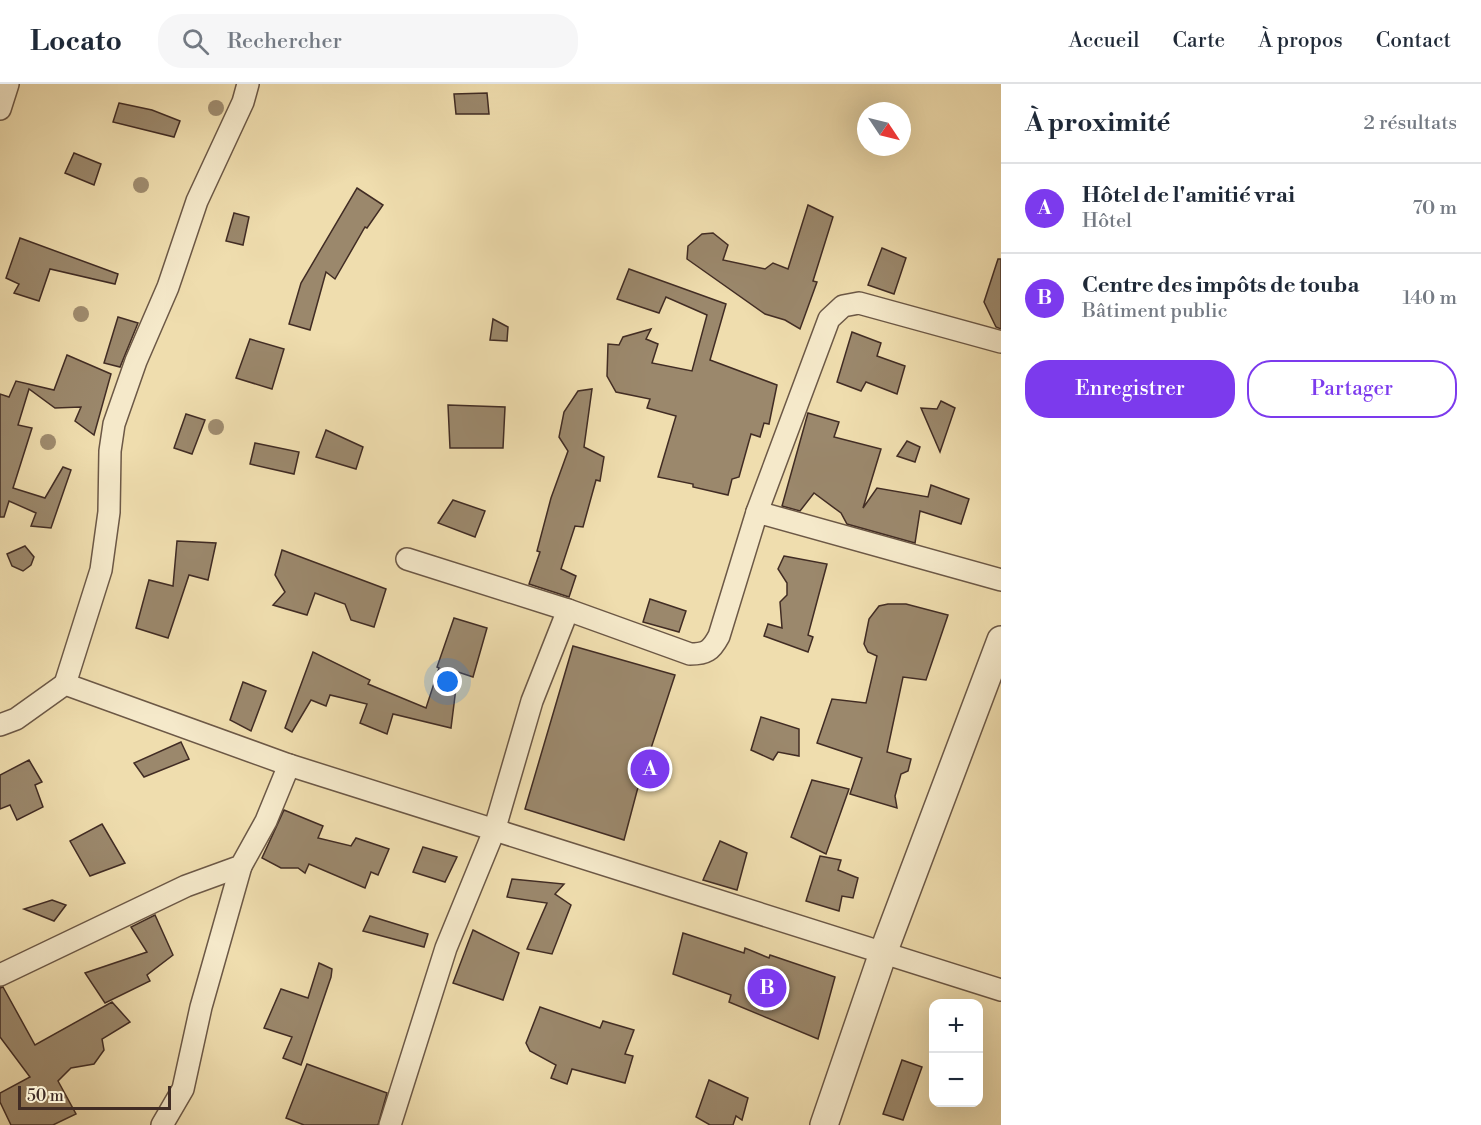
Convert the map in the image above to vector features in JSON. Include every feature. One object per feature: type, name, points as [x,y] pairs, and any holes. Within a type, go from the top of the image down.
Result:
[{"type":"street","points":[[0,109],[8,84]]},
{"type":"street","points":[[0,725],[16,719],[65,684],[101,570],[109,512],[110,451],[114,424],[132,372],[168,287],[197,201],[243,102],[248,84]]},
{"type":"street","points":[[407,559],[568,610],[690,654],[705,654],[712,649],[719,636],[757,512],[829,319],[843,306],[859,303],[1001,342]]},
{"type":"street","points":[[757,512],[1001,580]]},
{"type":"street","points":[[390,1125],[446,948],[494,831],[532,701],[568,610]]},
{"type":"street","points":[[824,1125],[883,953],[1001,640]]},
{"type":"street","points":[[65,684],[289,765],[1001,990]]},
{"type":"street","points":[[162,1125],[183,1089],[201,1007],[241,866],[266,821],[289,765]]},
{"type":"street","points":[[0,975],[186,886],[241,866]]},
{"type":"building","points":[[487,93],[489,114],[456,114],[454,94]]},
{"type":"building","points":[[119,103],[152,110],[180,121],[174,137],[113,122]]},
{"type":"building","points":[[74,153],[101,164],[94,185],[65,173]]},
{"type":"building","points":[[357,188],[383,205],[367,228],[365,227],[335,279],[326,272],[310,330],[289,324],[301,283]]},
{"type":"building","points":[[808,205],[833,217],[813,281],[817,282],[800,329],[785,320],[765,314],[687,259],[688,246],[702,234],[713,233],[728,245],[723,260],[765,269],[773,263],[788,269]]},
{"type":"building","points":[[234,213],[249,217],[243,245],[226,241]]},
{"type":"building","points":[[20,238],[118,274],[115,284],[50,269],[39,301],[14,293],[19,284],[6,278]]},
{"type":"building","points":[[882,248],[906,258],[894,294],[868,285]]},
{"type":"building","points":[[998,259],[1001,259],[1001,329],[996,327],[984,302]]},
{"type":"building","points":[[629,269],[726,304],[710,360],[777,385],[769,424],[764,423],[760,437],[751,434],[739,477],[732,479],[728,495],[693,487],[693,484],[658,477],[676,416],[647,408],[650,399],[616,392],[607,376],[608,344],[619,345],[623,337],[651,329],[646,339],[658,344],[652,363],[692,371],[707,315],[666,297],[659,313],[617,299]]},
{"type":"building","points":[[118,317],[138,323],[120,367],[104,363]]},
{"type":"building","points":[[493,319],[508,327],[507,341],[490,340]]},
{"type":"building","points":[[852,332],[881,343],[877,356],[905,366],[897,394],[866,382],[861,391],[837,382]]},
{"type":"building","points":[[250,339],[284,349],[272,389],[236,378]]},
{"type":"building","points":[[67,355],[111,374],[94,435],[75,421],[81,407],[55,408],[29,389],[18,425],[32,428],[13,488],[45,498],[63,467],[71,470],[51,528],[31,526],[36,513],[9,501],[4,517],[0,517],[0,394],[9,397],[16,381],[54,390]]},
{"type":"building","points":[[592,389],[584,447],[604,457],[600,481],[596,480],[583,527],[575,526],[561,569],[576,576],[569,597],[529,584],[540,552],[537,551],[551,498],[568,451],[559,437],[564,412],[578,391]]},
{"type":"building","points":[[941,401],[955,408],[940,452],[921,408],[937,409]]},
{"type":"building","points":[[448,405],[505,407],[503,448],[450,448]]},
{"type":"building","points":[[808,413],[839,422],[834,437],[881,449],[863,508],[877,488],[928,497],[931,485],[969,499],[961,524],[920,511],[915,543],[847,524],[841,513],[814,493],[800,511],[782,506]]},
{"type":"building","points":[[186,414],[205,420],[192,454],[174,448]]},
{"type":"building","points":[[326,430],[363,447],[356,469],[316,457]]},
{"type":"building","points":[[907,441],[920,447],[915,462],[897,456]]},
{"type":"building","points":[[255,443],[299,452],[294,474],[250,464]]},
{"type":"building","points":[[453,500],[485,511],[475,537],[438,523]]},
{"type":"building","points":[[177,541],[216,543],[208,580],[189,575],[168,638],[136,628],[149,580],[173,586]]},
{"type":"building","points":[[25,546],[34,557],[31,565],[23,571],[12,566],[7,554]]},
{"type":"building","points":[[282,550],[386,589],[374,627],[351,620],[345,604],[315,593],[307,615],[273,605],[285,592],[275,575]]},
{"type":"building","points":[[784,556],[827,564],[808,635],[813,637],[808,652],[764,636],[768,624],[782,628],[780,602],[787,595],[787,583],[778,569]]},
{"type":"building","points":[[650,599],[686,611],[679,632],[643,622]]},
{"type":"building","points":[[906,604],[948,615],[926,680],[903,677],[887,752],[911,759],[908,771],[901,774],[895,796],[897,808],[850,794],[862,758],[817,743],[832,699],[866,703],[877,656],[868,652],[864,644],[869,619],[879,606]]},
{"type":"building","points":[[454,618],[487,628],[473,677],[458,672],[451,728],[393,714],[387,734],[360,723],[367,704],[330,695],[326,706],[311,700],[292,732],[285,728],[313,652],[370,680],[368,684],[426,708]]},
{"type":"building","points":[[573,646],[675,675],[637,791],[624,840],[525,809]]},
{"type":"building","points":[[243,682],[266,691],[251,731],[230,720]]},
{"type":"building","points":[[761,717],[799,729],[799,756],[778,752],[773,760],[751,750]]},
{"type":"building","points":[[181,742],[189,759],[144,777],[134,763]]},
{"type":"building","points":[[29,760],[42,782],[35,785],[43,807],[17,820],[10,805],[0,809],[0,775]]},
{"type":"building","points":[[812,780],[849,789],[826,854],[791,837]]},
{"type":"building","points":[[284,810],[323,826],[318,838],[351,846],[356,838],[389,849],[378,875],[371,872],[365,888],[309,864],[305,873],[298,868],[281,868],[262,858]]},
{"type":"building","points":[[102,824],[125,863],[90,876],[70,841]]},
{"type":"building","points":[[720,841],[747,853],[737,890],[703,880]]},
{"type":"building","points":[[423,847],[457,857],[445,882],[413,872]]},
{"type":"building","points":[[820,856],[841,860],[838,870],[858,878],[853,898],[842,896],[839,911],[806,901]]},
{"type":"building","points":[[512,879],[564,884],[555,894],[571,905],[552,954],[527,949],[547,903],[507,897]]},
{"type":"building","points":[[52,900],[66,905],[54,921],[24,909]]},
{"type":"building","points":[[155,915],[173,955],[147,975],[150,981],[105,1003],[85,973],[147,952],[131,927]]},
{"type":"building","points":[[370,916],[428,934],[424,947],[363,931]]},
{"type":"building","points":[[473,930],[519,953],[503,1000],[453,983]]},
{"type":"building","points":[[683,933],[744,953],[745,948],[769,958],[770,955],[835,977],[818,1039],[729,1002],[731,995],[673,974]]},
{"type":"building","points":[[319,963],[332,969],[331,977],[301,1065],[283,1058],[292,1037],[264,1028],[281,989],[308,998]]},
{"type":"building","points":[[3,987],[35,1045],[112,1002],[130,1022],[102,1039],[104,1050],[94,1064],[71,1068],[58,1081],[76,1114],[53,1125],[11,1125],[0,1102],[0,1093],[30,1077],[0,1037],[0,988]]},
{"type":"building","points":[[540,1007],[600,1028],[603,1021],[634,1030],[625,1054],[633,1056],[625,1083],[572,1069],[567,1084],[551,1078],[556,1065],[530,1051],[526,1043]]},
{"type":"building","points":[[902,1060],[922,1067],[903,1120],[883,1114]]},
{"type":"building","points":[[307,1064],[387,1093],[378,1125],[304,1125],[286,1118]]},
{"type":"building","points":[[709,1080],[748,1098],[742,1120],[736,1116],[733,1125],[710,1125],[696,1117]]},
{"type":"place","name":"Hôtel de l'amitié vrai","points":[[650,769]]},
{"type":"place","name":"Centre des impôts de touba","points":[[767,988]]}]
